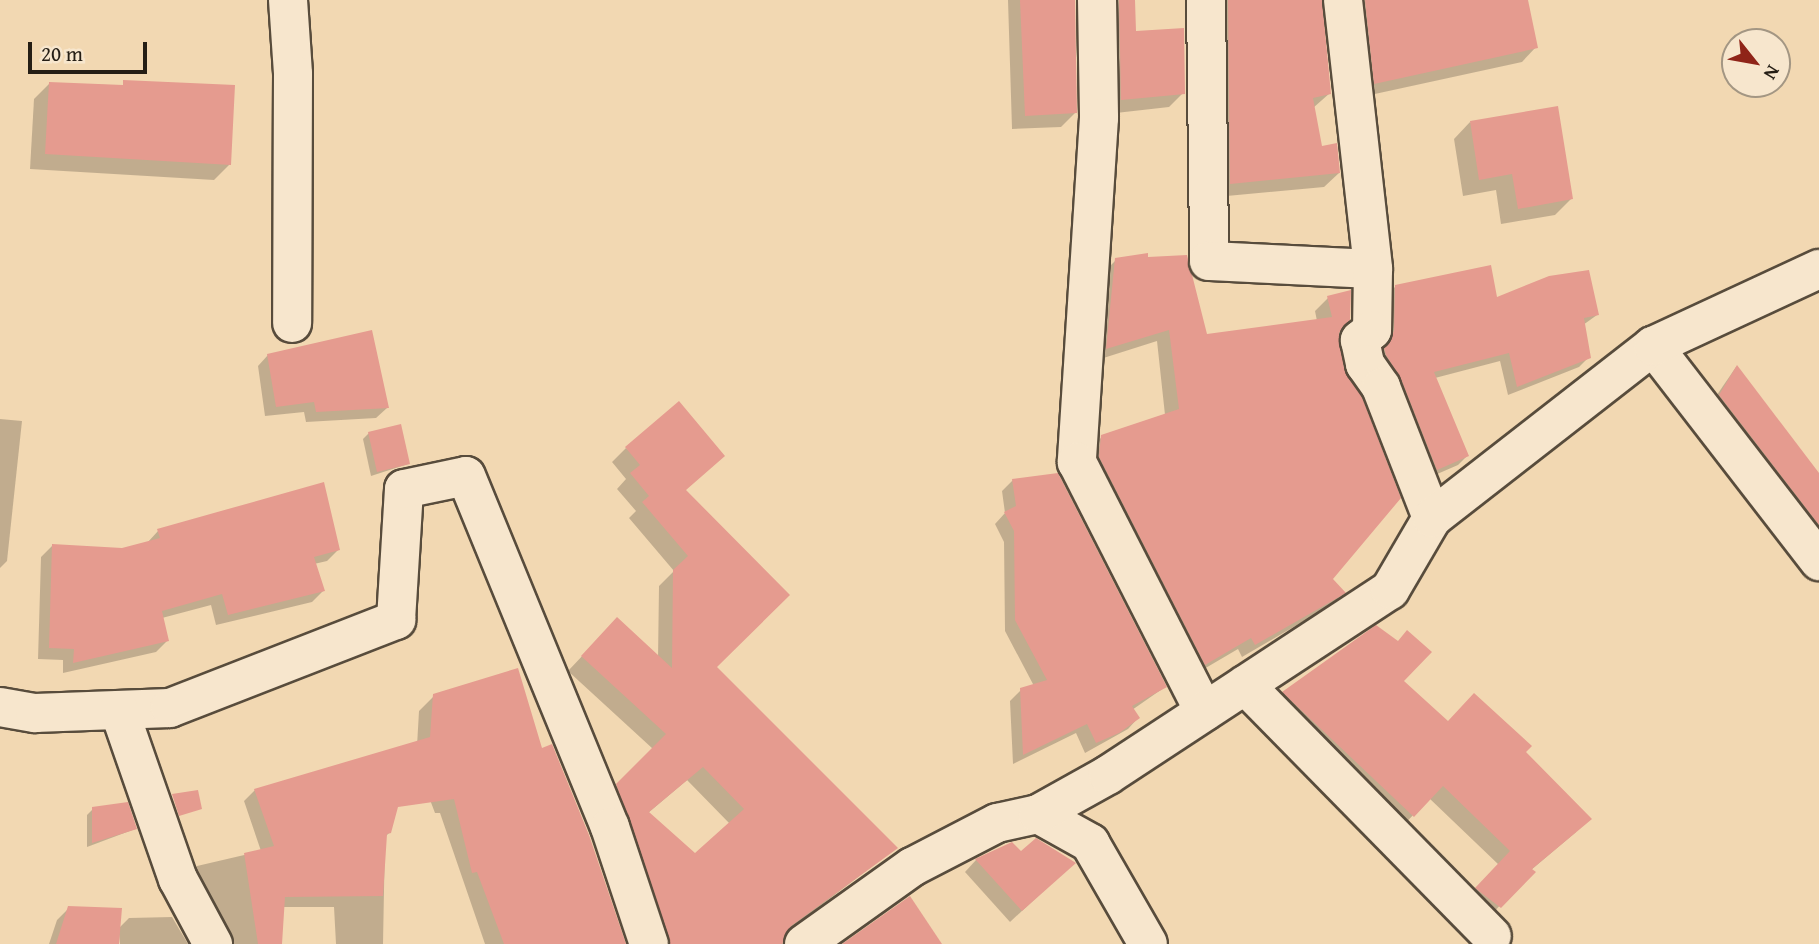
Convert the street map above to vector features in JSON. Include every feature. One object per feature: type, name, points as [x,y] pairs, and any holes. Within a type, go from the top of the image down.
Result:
[{"type":"street","points":[[288,0],[293,74],[292,323]]},
{"type":"street","points":[[1097,0],[1099,118],[1077,462],[1203,711]]},
{"type":"street","points":[[1206,0],[1209,261],[1373,269]]},
{"type":"street","points":[[1343,0],[1373,269],[1372,330],[1360,340],[1365,364],[1381,387],[1432,518]]},
{"type":"street","points":[[804,944],[912,867],[997,823],[1038,814],[1108,775],[1390,590],[1432,518],[1653,346],[1819,269]]},
{"type":"street","points":[[1653,346],[1819,561]]},
{"type":"street","points":[[0,707],[35,713],[170,708],[396,620],[404,489],[466,476],[595,788],[649,944]]},
{"type":"street","points":[[1245,685],[1492,936]]},
{"type":"street","points":[[119,710],[178,879],[213,944]]},
{"type":"street","points":[[1038,814],[1090,843],[1148,944]]},
{"type":"building","points":[[1020,0],[1075,0],[1077,113],[1025,116]]},
{"type":"building","points":[[1119,0],[1135,0],[1136,31],[1184,28],[1185,94],[1121,100]]},
{"type":"building","points":[[1228,0],[1322,0],[1331,94],[1313,98],[1322,146],[1337,143],[1340,173],[1230,184]]},
{"type":"building","points":[[1365,0],[1528,0],[1538,48],[1374,84]]},
{"type":"building","points":[[123,80],[235,85],[231,165],[45,154],[49,82],[123,85]]},
{"type":"building","points":[[1558,106],[1573,199],[1518,209],[1512,174],[1479,180],[1470,121]]},
{"type":"building","points":[[1148,253],[1148,257],[1187,255],[1207,334],[1332,317],[1327,296],[1351,290],[1350,320],[1339,333],[1344,368],[1362,397],[1401,498],[1333,579],[1346,593],[1255,645],[1251,638],[1205,665],[1099,457],[1101,435],[1179,409],[1169,330],[1106,349],[1115,258]]},
{"type":"building","points":[[1491,265],[1497,297],[1549,276],[1589,270],[1599,315],[1584,318],[1591,358],[1517,387],[1509,353],[1434,372],[1469,456],[1437,470],[1401,379],[1384,348],[1394,331],[1395,285]]},
{"type":"building","points":[[372,330],[389,408],[316,412],[314,402],[276,407],[267,354]]},
{"type":"building","points":[[1737,365],[1819,473],[1819,525],[1719,395]]},
{"type":"building","points":[[679,401],[725,456],[686,490],[790,595],[717,667],[898,848],[791,926],[782,944],[670,944],[616,784],[666,734],[581,656],[617,617],[672,668],[673,570],[688,556],[642,502],[649,496],[630,473],[640,465],[625,447]],"holes":[[[703,767],[744,809],[695,853],[649,812]]]},
{"type":"building","points":[[401,424],[410,464],[377,472],[368,432]]},
{"type":"building","points":[[1058,473],[1167,687],[1132,706],[1140,718],[1119,733],[1096,743],[1087,724],[1023,755],[1020,688],[1047,680],[1015,620],[1014,531],[1004,512],[1016,506],[1012,479]]},
{"type":"building","points":[[324,482],[340,550],[314,557],[325,591],[228,615],[222,594],[162,611],[169,641],[73,663],[74,649],[49,648],[52,544],[122,548],[160,538],[157,529]]},
{"type":"building","points":[[1376,625],[1398,641],[1407,630],[1432,652],[1404,681],[1448,721],[1474,693],[1532,746],[1526,752],[1592,819],[1532,869],[1536,872],[1501,908],[1475,888],[1510,851],[1443,786],[1414,817],[1282,692]]},
{"type":"building","points":[[518,668],[542,748],[552,744],[589,835],[626,944],[504,944],[477,872],[472,873],[454,799],[398,807],[391,833],[387,834],[383,896],[285,897],[282,944],[258,944],[244,853],[274,846],[254,789],[430,737],[433,694]]},
{"type":"building","points":[[198,790],[202,809],[179,816],[172,794]]},
{"type":"building","points":[[128,802],[137,829],[92,843],[92,807]]},
{"type":"building","points":[[1036,838],[1076,863],[1022,911],[975,859],[1012,842],[1021,851]]},
{"type":"building","points":[[910,896],[942,944],[842,944]]},
{"type":"building","points":[[68,906],[122,908],[119,944],[56,944]]}]
